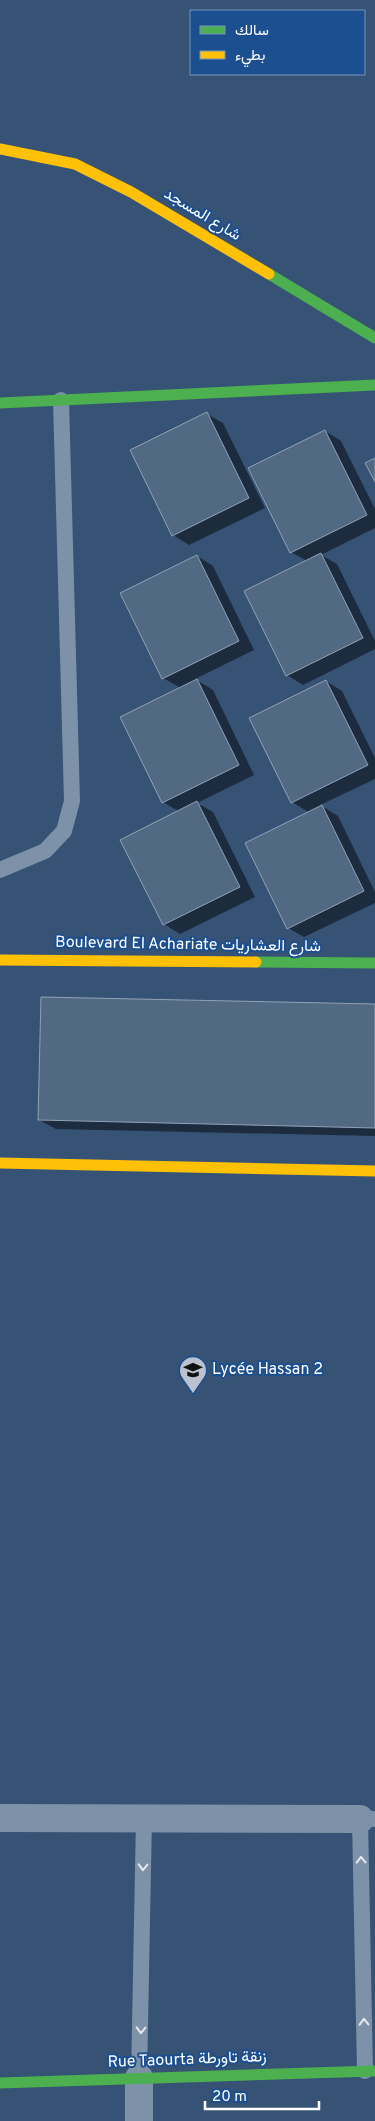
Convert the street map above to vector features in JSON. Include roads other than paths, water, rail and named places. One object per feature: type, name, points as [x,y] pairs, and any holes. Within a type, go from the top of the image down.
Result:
[{"type":"street","name":"شارع المسجد","points":[[0,149],[75,164],[123,188],[375,338]]},
{"type":"street","points":[[0,403],[375,385]]},
{"type":"street","name":"Boulevard El Achariate شارع العشاريات","points":[[0,960],[375,963]]},
{"type":"street","points":[[0,1163],[375,1172]]},
{"type":"street","points":[[0,1818],[367,1819]]},
{"type":"street","name":"Rue Taourta زنقة تاورطة","points":[[0,2083],[370,2071]]},
{"type":"street","points":[[139,2078],[139,2121]]},
{"type":"lane","points":[[0,870],[45,851],[64,831],[72,801],[61,400]]},
{"type":"lane","points":[[139,2078],[144,1818]]},
{"type":"lane","points":[[367,1819],[370,2071]]},
{"type":"place","name":"Lycée Hassan 2","points":[[193,1394]]}]
